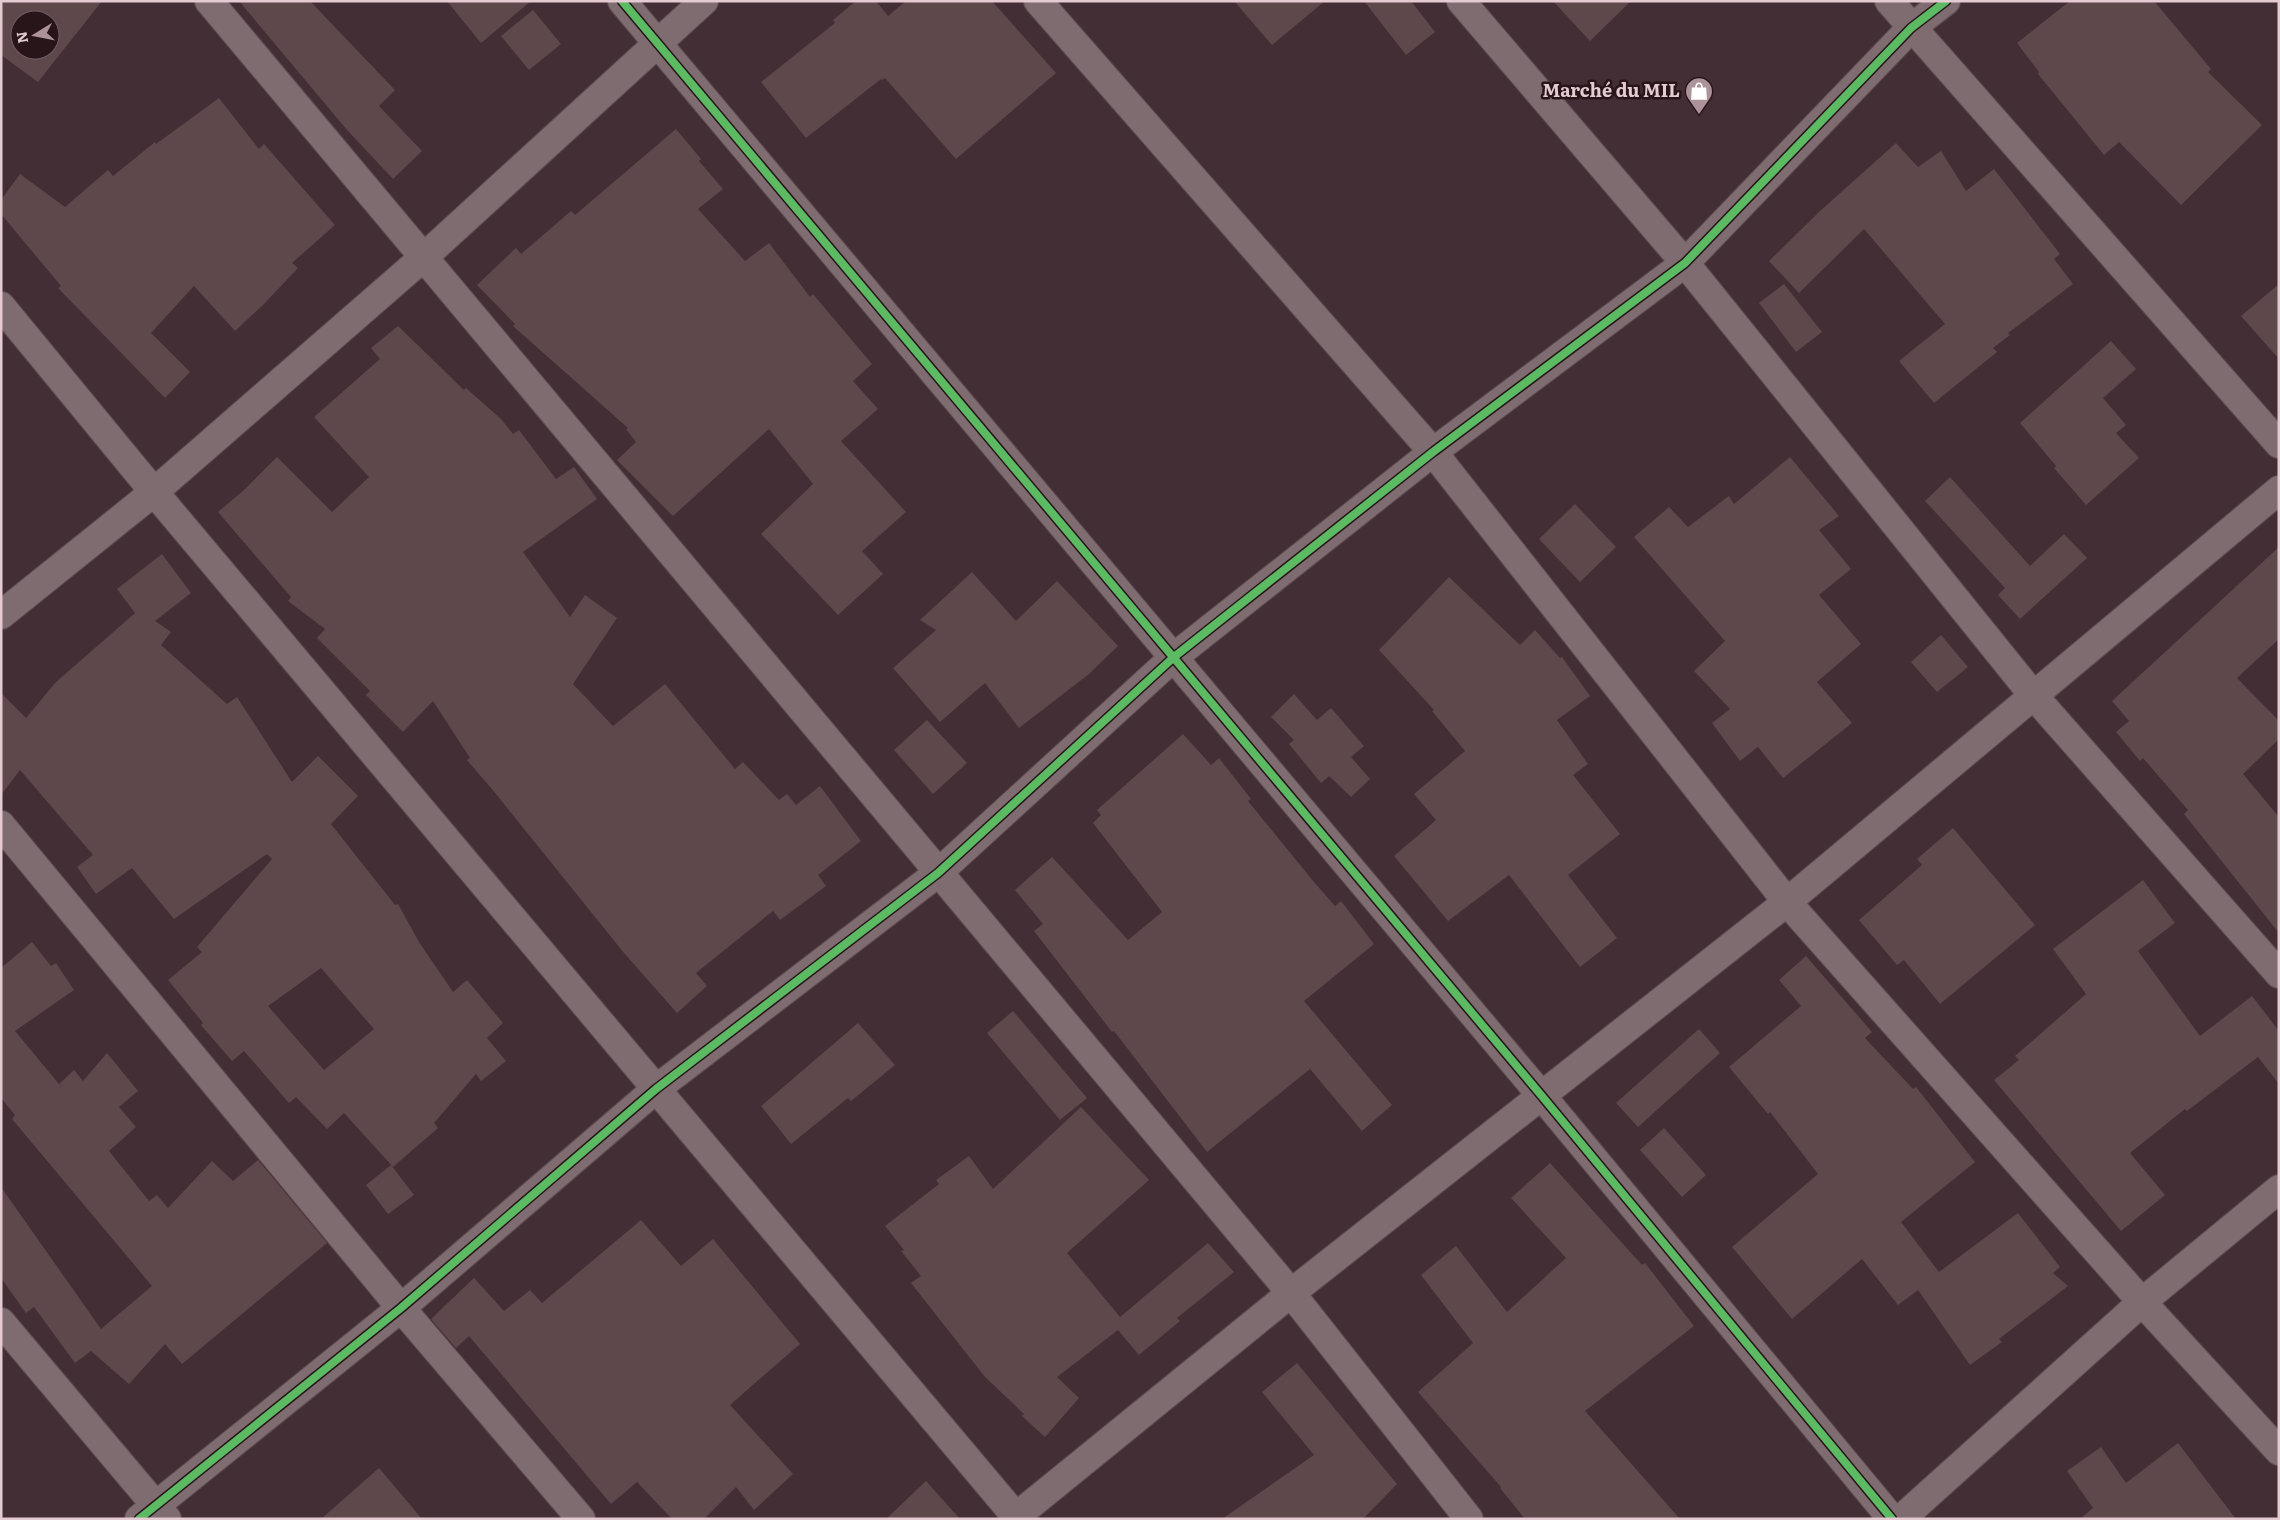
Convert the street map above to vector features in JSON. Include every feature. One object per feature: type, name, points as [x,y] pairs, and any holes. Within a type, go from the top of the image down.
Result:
[{"type":"street","points":[[209,1],[425,256],[938,873],[1291,1293],[1469,1519]]},
{"type":"street","points":[[622,1],[1541,1095],[1892,1519]]},
{"type":"street","points":[[1,615],[154,492],[425,256],[704,1]]},
{"type":"street","points":[[1038,1],[1433,452],[1787,902],[2142,1302],[2279,1451]]},
{"type":"street","points":[[1461,1],[1685,263],[2033,695],[2279,974]]},
{"type":"street","points":[[1890,1],[1911,28],[2279,444]]},
{"type":"street","points":[[1,1322],[154,1514],[219,1456],[401,1308],[656,1089],[938,873],[1174,657],[1433,452],[1685,263],[1911,28],[1946,1]]},
{"type":"street","points":[[1,306],[154,492],[1016,1518],[1291,1293],[1787,902],[2279,490]]},
{"type":"street","points":[[1,825],[401,1308],[581,1519]]},
{"type":"street","points":[[1901,1519],[2142,1302],[2279,1189]]},
{"type":"building","points":[[1,1],[102,1],[60,54],[60,10],[10,10],[10,60],[55,60],[38,82],[1,55]]},
{"type":"building","points":[[239,1],[310,1],[395,90],[379,106],[422,151],[393,179],[347,130]]},
{"type":"building","points":[[447,1],[531,1],[481,43]]},
{"type":"building","points":[[856,1],[876,1],[888,16],[906,1],[992,1],[1056,73],[956,159],[885,78],[881,79],[806,138],[761,82],[835,23],[833,20]]},
{"type":"building","points":[[1234,1],[1325,1],[1272,45]]},
{"type":"building","points":[[1364,1],[1411,1],[1435,32],[1406,55]]},
{"type":"building","points":[[1553,1],[1631,1],[1590,41]]},
{"type":"building","points":[[2070,1],[2154,1],[2211,69],[2208,72],[2262,125],[2181,205],[2119,142],[2104,155],[2038,74],[2039,72],[2017,43]]},
{"type":"building","points":[[533,10],[561,44],[529,70],[501,36]]},
{"type":"building","points":[[219,98],[259,149],[264,144],[335,225],[292,263],[298,268],[235,331],[194,286],[151,333],[190,372],[165,398],[58,288],[61,286],[1,214],[1,200],[20,174],[65,207],[108,170],[113,176],[155,142],[156,144]]},
{"type":"building","points":[[676,129],[701,159],[699,161],[723,189],[698,209],[745,261],[769,243],[810,297],[813,294],[872,364],[853,381],[878,409],[841,441],[906,512],[862,551],[883,574],[838,615],[761,534],[813,484],[769,429],[673,516],[617,460],[636,442],[626,429],[628,428],[513,326],[515,324],[477,285],[516,248],[521,254],[571,211],[575,215]]},
{"type":"building","points":[[1896,143],[1918,167],[1941,151],[1966,191],[1994,169],[2060,254],[2054,259],[2073,284],[2008,333],[2010,335],[1993,348],[1997,352],[1934,403],[1899,361],[1945,324],[1864,229],[1799,293],[1769,261],[1819,212]]},
{"type":"building","points":[[1784,284],[1822,332],[1796,352],[1759,303]]},
{"type":"building","points":[[2279,284],[2279,359],[2241,316]]},
{"type":"building","points":[[398,326],[464,390],[466,388],[501,419],[513,434],[519,430],[556,479],[574,467],[597,499],[523,552],[570,617],[585,595],[617,618],[573,684],[613,726],[665,684],[735,769],[743,762],[779,800],[787,794],[796,805],[820,786],[861,841],[818,875],[826,886],[780,920],[773,911],[696,973],[707,986],[677,1013],[624,953],[467,760],[470,758],[433,701],[403,732],[366,695],[370,691],[317,638],[325,629],[288,601],[291,597],[218,512],[244,490],[277,457],[332,512],[369,477],[314,417],[380,359],[371,348]]},
{"type":"building","points":[[2111,341],[2136,369],[2103,398],[2126,425],[2116,433],[2139,458],[2086,505],[2054,468],[2056,466],[2020,423]]},
{"type":"building","points":[[1790,457],[1839,516],[1819,530],[1851,569],[1819,595],[1861,644],[1817,682],[1852,723],[1783,778],[1758,747],[1740,761],[1712,723],[1730,709],[1694,671],[1725,641],[1634,537],[1669,507],[1688,527],[1729,496],[1734,504]]},
{"type":"building","points":[[1950,477],[2030,566],[2064,534],[2087,558],[2020,619],[1998,595],[2005,588],[1925,501]]},
{"type":"building","points":[[1575,504],[1616,547],[1580,582],[1539,539]]},
{"type":"building","points":[[2279,547],[2279,639],[2237,678],[2279,721],[2279,739],[2243,774],[2279,817],[2279,933],[2184,814],[2188,810],[2143,758],[2140,761],[2116,732],[2129,721],[2112,701]]},
{"type":"building","points":[[162,554],[191,593],[155,621],[171,632],[161,645],[227,704],[237,697],[292,782],[318,756],[358,796],[331,824],[395,905],[398,904],[419,942],[453,992],[467,980],[503,1023],[487,1038],[506,1061],[481,1081],[476,1074],[434,1123],[438,1128],[393,1167],[344,1113],[327,1129],[296,1097],[289,1103],[244,1051],[232,1061],[201,1025],[203,1023],[168,980],[202,952],[197,947],[272,859],[267,854],[174,919],[132,868],[96,894],[77,867],[93,855],[20,770],[1,795],[1,693],[26,718],[56,682],[135,613],[117,589]],"holes":[[[321,968],[374,1029],[324,1070],[268,1006]]]},
{"type":"building","points":[[972,572],[1016,621],[1057,581],[1118,646],[1089,674],[1019,728],[985,683],[940,722],[893,668],[936,630],[920,620]]},
{"type":"building","points":[[1449,577],[1520,645],[1535,630],[1560,658],[1562,657],[1590,696],[1557,720],[1588,764],[1573,775],[1620,834],[1568,875],[1617,938],[1580,967],[1509,875],[1448,921],[1394,856],[1436,820],[1414,794],[1465,751],[1432,711],[1434,710],[1379,650]]},
{"type":"building","points":[[1941,635],[1968,667],[1937,692],[1911,662]]},
{"type":"building","points":[[1294,694],[1317,720],[1331,708],[1364,746],[1351,757],[1370,779],[1351,797],[1329,776],[1321,783],[1289,744],[1294,740],[1271,717]]},
{"type":"building","points":[[927,720],[967,763],[933,794],[894,750]]},
{"type":"building","points":[[1183,734],[1211,765],[1219,758],[1251,799],[1248,801],[1314,882],[1335,906],[1341,901],[1374,944],[1304,1001],[1392,1105],[1362,1131],[1310,1069],[1207,1152],[1034,931],[1043,924],[1015,890],[1052,857],[1128,940],[1162,912],[1093,823],[1101,815],[1097,810]]},
{"type":"building","points":[[1953,828],[2035,925],[1940,1004],[1904,960],[1897,965],[1859,920],[1922,865],[1917,859]]},
{"type":"building","points":[[2143,880],[2175,923],[2138,951],[2200,1036],[2252,996],[2279,1031],[2279,1084],[2258,1057],[2187,1111],[2185,1109],[2130,1153],[2165,1195],[2121,1231],[1994,1080],[2019,1060],[2015,1056],[2086,994],[2053,949]]},
{"type":"building","points":[[32,942],[51,966],[56,963],[74,990],[15,1031],[59,1084],[74,1070],[83,1081],[107,1053],[138,1091],[119,1107],[136,1127],[109,1151],[149,1201],[157,1195],[168,1208],[212,1161],[233,1181],[258,1160],[327,1243],[182,1364],[165,1344],[129,1384],[91,1351],[75,1363],[34,1307],[26,1313],[1,1278],[1,1187],[101,1329],[152,1286],[12,1119],[15,1115],[1,1098],[1,968]]},
{"type":"building","points":[[1806,956],[1872,1032],[1865,1038],[1913,1089],[1916,1087],[1975,1162],[1901,1222],[1939,1272],[2018,1213],[2060,1267],[2053,1273],[2068,1286],[1999,1339],[2002,1342],[1970,1365],[1918,1290],[1898,1305],[1862,1259],[1792,1319],[1732,1247],[1818,1174],[1770,1112],[1768,1114],[1729,1067],[1801,1006],[1779,980]]},
{"type":"building","points":[[1013,1011],[1087,1098],[1060,1120],[987,1033]]},
{"type":"building","points":[[858,1023],[895,1065],[851,1101],[848,1098],[791,1144],[761,1106]]},
{"type":"building","points":[[1699,1029],[1720,1053],[1638,1127],[1616,1103]]},
{"type":"building","points":[[1081,1107],[1149,1180],[1067,1253],[1120,1317],[1208,1243],[1234,1272],[1177,1318],[1180,1321],[1139,1355],[1118,1330],[1057,1377],[1079,1398],[1045,1437],[985,1377],[911,1283],[921,1276],[901,1251],[904,1250],[885,1226],[939,1184],[936,1180],[969,1156],[993,1189]]},
{"type":"building","points":[[1664,1128],[1706,1175],[1682,1197],[1640,1150]]},
{"type":"building","points":[[1550,1163],[1642,1265],[1645,1263],[1694,1326],[1585,1411],[1680,1519],[1525,1519],[1501,1487],[1418,1392],[1473,1343],[1421,1275],[1456,1246],[1507,1312],[1566,1258],[1511,1198]]},
{"type":"building","points":[[391,1165],[414,1195],[388,1214],[366,1185]]},
{"type":"building","points":[[641,1220],[681,1266],[713,1239],[800,1344],[730,1405],[793,1474],[754,1510],[736,1487],[704,1519],[672,1519],[637,1482],[611,1504],[469,1336],[456,1348],[431,1319],[474,1278],[504,1311],[530,1290],[542,1303]]},
{"type":"building","points":[[1297,1363],[1397,1484],[1363,1519],[1222,1519],[1314,1455],[1262,1392]]},
{"type":"building","points":[[2178,1443],[2236,1519],[2080,1519],[2093,1508],[2067,1471],[2101,1447],[2126,1483]]},
{"type":"building","points":[[379,1468],[422,1519],[321,1519]]},
{"type":"building","points":[[926,1481],[960,1519],[886,1519]]},
{"type":"cycle path","points":[[622,1],[1541,1095],[1892,1519]]},
{"type":"cycle path","points":[[139,1519],[401,1308],[656,1089],[938,873],[1174,657],[1433,452],[1685,263],[1911,28],[1946,1]]},
{"type":"place","name":"Marché du MIL","points":[[1699,115]]}]
